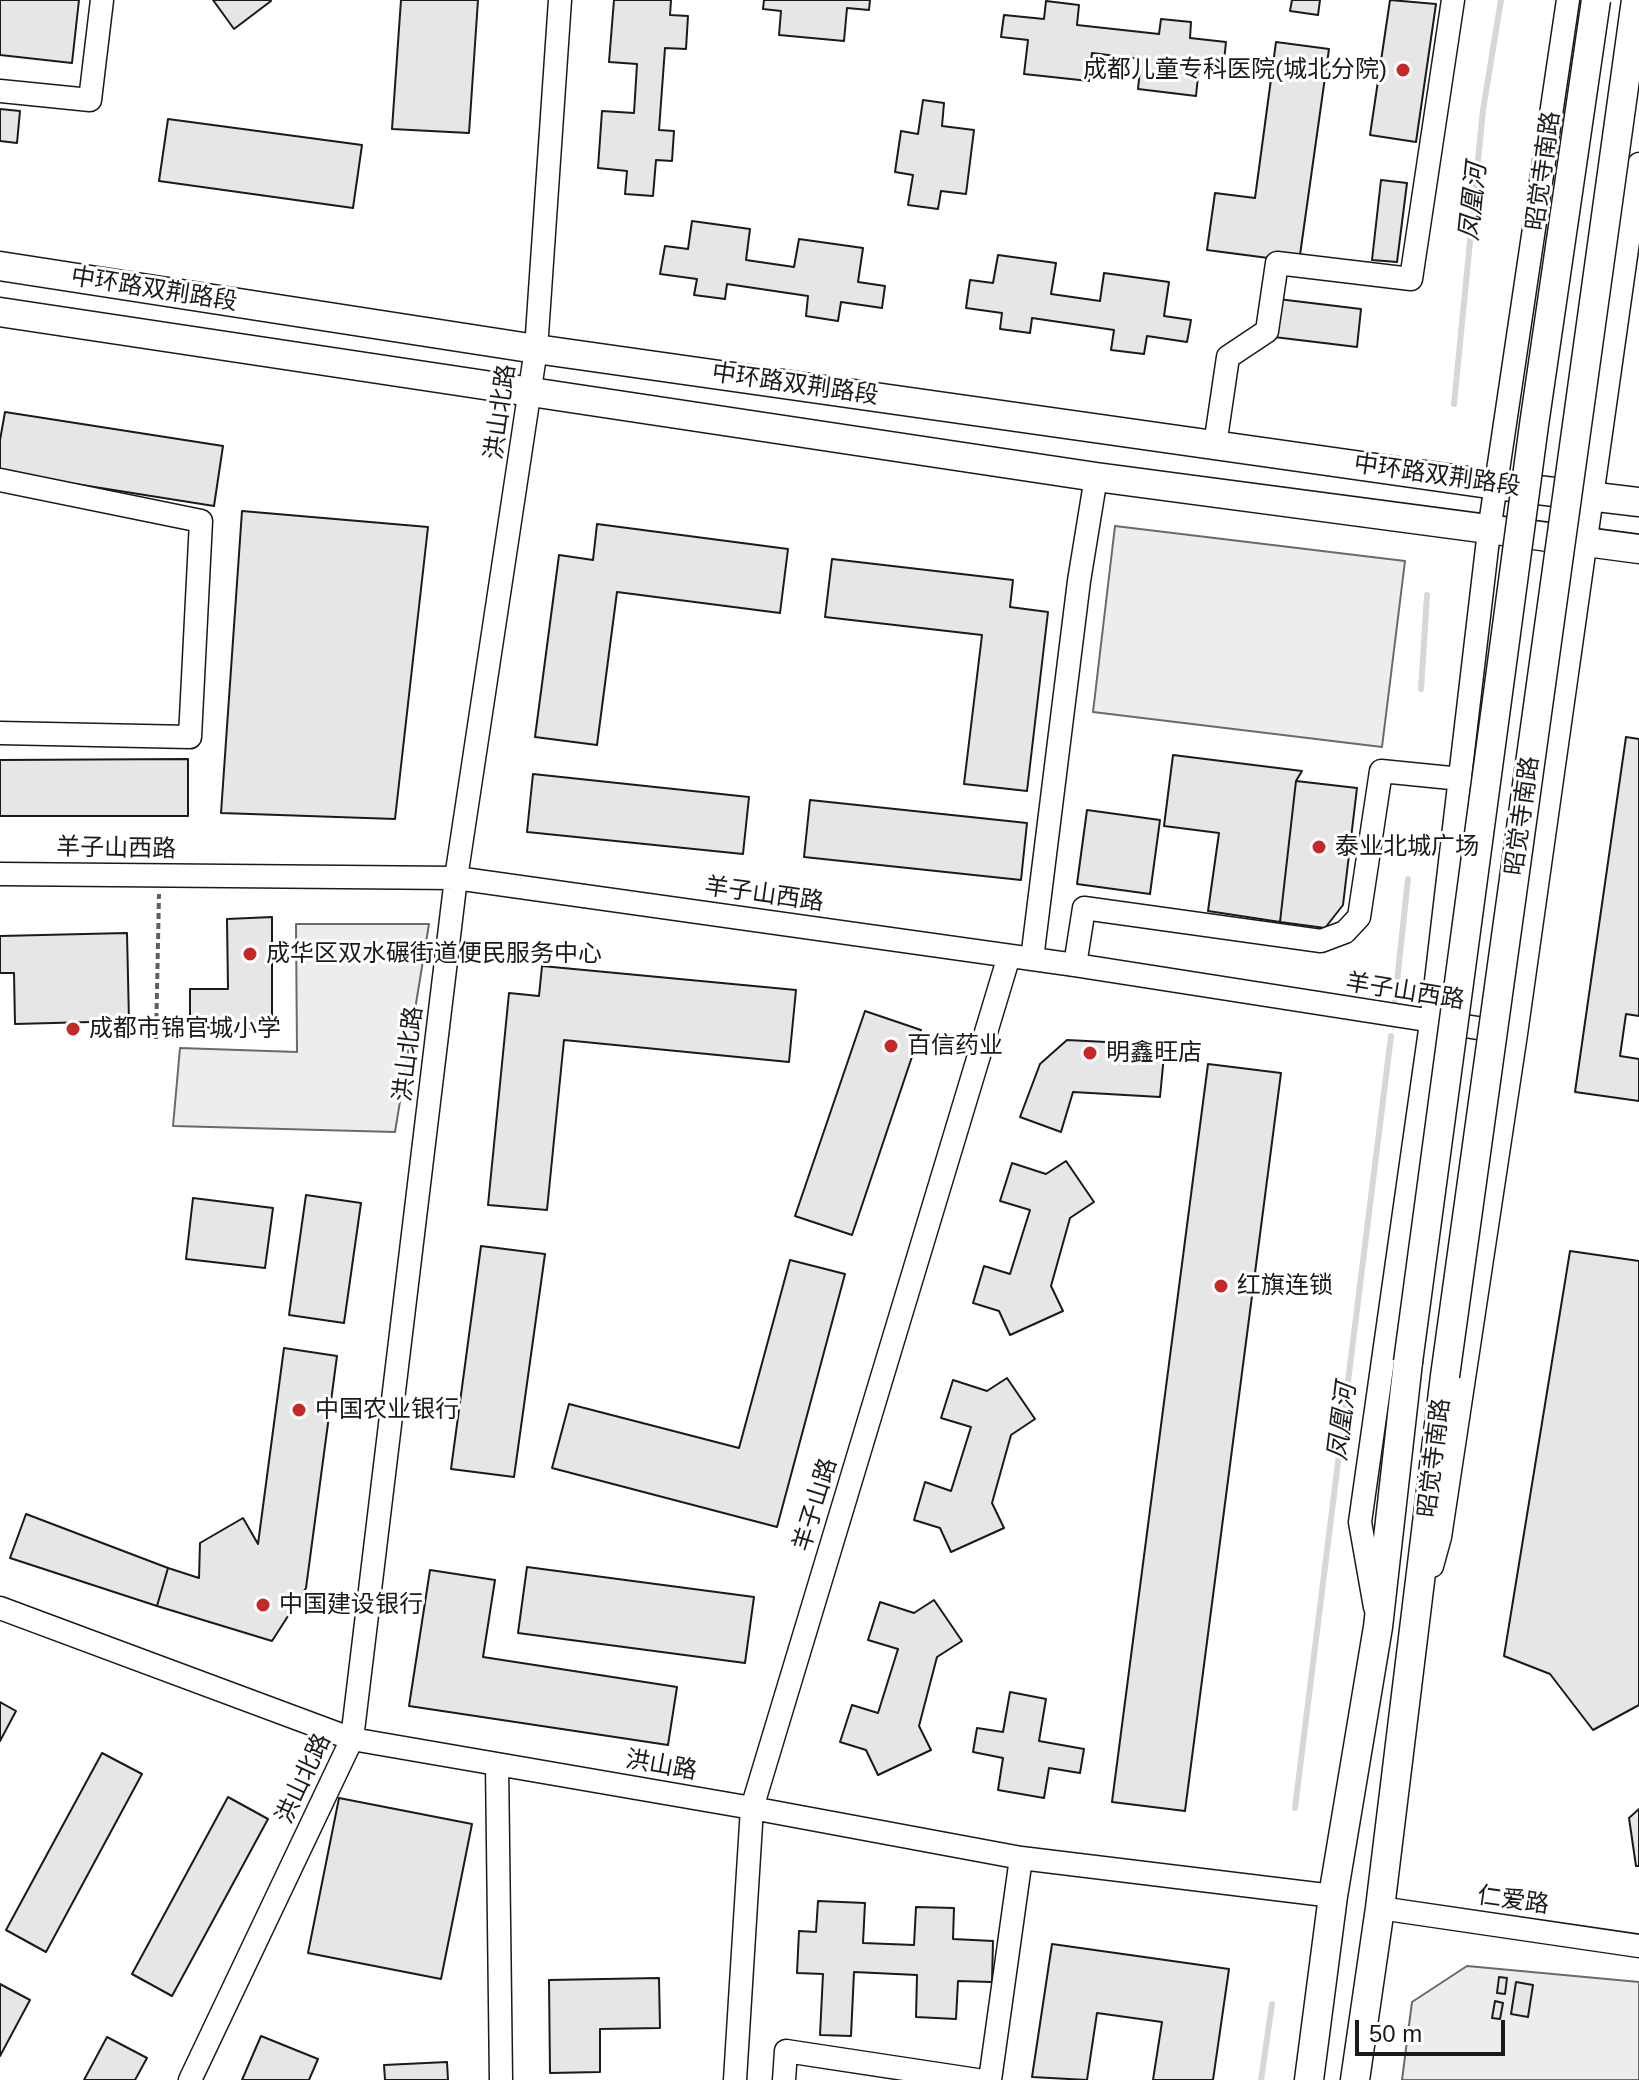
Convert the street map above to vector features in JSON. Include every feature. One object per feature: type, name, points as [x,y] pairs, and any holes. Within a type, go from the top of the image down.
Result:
[{"type":"main road","name":"昭觉寺南路","points":[[1309,2080],[1333,1896],[1378,1627],[1408,1362],[1532,440],[1596,0]]},
{"type":"main road","name":"昭觉寺南路","points":[[1355,2080],[1380,1908],[1445,1376],[1636,0]]},
{"type":"main road","name":"中环路双荆路段","points":[[0,266],[536,349],[1496,485],[1639,502]]},
{"type":"main road","name":"中环路双荆路段","points":[[0,312],[1096,477],[1639,549]]},
{"type":"street","points":[[0,91],[90,100],[102,0]]},
{"type":"street","name":"洪山北路","points":[[190,2080],[352,1739],[456,878],[536,349],[560,0]]},
{"type":"street","points":[[1215,445],[1228,357],[1267,331],[1277,263],[1411,279],[1453,0]]},
{"type":"street","name":"昭觉寺南路","points":[[1378,1627],[1360,1522],[1431,1023],[1489,531],[1568,0]]},
{"type":"street","name":"昭觉寺南路","points":[[1413,1633],[1440,1537],[1516,1034],[1639,164]]},
{"type":"street","points":[[1032,959],[1079,581],[1096,477]]},
{"type":"street","points":[[0,480],[201,521],[190,737],[0,733]]},
{"type":"street","points":[[1075,965],[1084,908],[1321,941],[1345,932],[1359,917],[1381,771],[1461,779]]},
{"type":"street","name":"羊子山西路","points":[[0,874],[456,878],[1075,965],[1516,1034]]},
{"type":"street","name":"羊子山路","points":[[735,2080],[752,1808],[1009,956]]},
{"type":"street","name":"洪山路","points":[[0,1608],[352,1739],[1021,1858],[1333,1896]]},
{"type":"street","points":[[497,1764],[501,2080]]},
{"type":"street","points":[[990,2080],[1021,1858]]},
{"type":"street","name":"仁爱路","points":[[1380,1908],[1639,1946]]},
{"type":"street","points":[[784,2080],[786,2051],[977,2080]]},
{"type":"path","points":[[156,1039],[159,876]]},
{"type":"shaded area","points":[[1115,526],[1405,561],[1382,747],[1093,712]]},
{"type":"shaded area","points":[[296,924],[429,924],[395,1132],[173,1126],[180,1048],[297,1052]]},
{"type":"shaded area","points":[[1467,1966],[1639,1982],[1639,2080],[1402,2080],[1412,2002]]},
{"type":"building","points":[[0,0],[79,0],[72,63],[0,55]]},
{"type":"building","points":[[213,0],[270,0],[271,1],[234,29]]},
{"type":"building","points":[[401,0],[478,0],[469,133],[392,129]]},
{"type":"building","points":[[614,0],[671,0],[670,15],[688,16],[686,49],[665,48],[659,130],[674,131],[672,161],[656,160],[653,196],[625,194],[627,171],[598,168],[602,111],[634,113],[637,64],[609,62]]},
{"type":"building","points":[[764,0],[870,0],[869,10],[847,8],[844,41],[779,35],[781,11],[763,9]]},
{"type":"building","points":[[1292,0],[1320,0],[1318,15],[1290,11]]},
{"type":"building","name":"成都儿童专科医院(城北分院)","points":[[1390,0],[1436,4],[1416,142],[1370,135]]},
{"type":"building","points":[[1046,1],[1079,5],[1077,25],[1159,34],[1161,19],[1191,22],[1190,38],[1226,42],[1223,70],[1199,67],[1196,96],[1138,89],[1141,59],[1092,53],[1089,81],[1024,74],[1028,40],[1001,37],[1004,15],[1044,19]]},
{"type":"building","points":[[1276,42],[1329,49],[1299,262],[1207,250],[1215,193],[1255,198]]},
{"type":"building","points":[[923,100],[944,103],[942,126],[974,130],[966,194],[941,191],[938,209],[908,205],[913,175],[895,172],[901,131],[918,134]]},
{"type":"building","points":[[0,109],[20,111],[17,143],[0,141]]},
{"type":"building","points":[[168,119],[362,145],[353,208],[159,181]]},
{"type":"building","points":[[1381,180],[1407,183],[1397,262],[1372,260]]},
{"type":"building","points":[[692,221],[750,229],[746,260],[794,267],[799,239],[863,248],[858,282],[885,286],[882,308],[841,302],[838,321],[806,316],[808,296],[727,284],[725,299],[694,295],[697,279],[660,274],[665,246],[688,249]]},
{"type":"building","points":[[998,255],[1056,263],[1051,294],[1100,301],[1104,273],[1169,282],[1164,316],[1191,320],[1187,342],[1147,336],[1144,354],[1111,350],[1114,330],[1032,318],[1030,333],[1000,329],[1002,313],[966,308],[970,280],[993,283]]},
{"type":"building","points":[[1278,299],[1361,309],[1357,347],[1274,337]]},
{"type":"building","points":[[5,412],[223,446],[214,506],[0,472],[0,440]]},
{"type":"building","points":[[242,511],[428,527],[395,819],[221,813]]},
{"type":"building","points":[[597,524],[788,549],[780,613],[617,592],[597,745],[535,737],[559,555],[593,560]]},
{"type":"building","points":[[832,559],[1013,580],[1010,607],[1048,612],[1027,791],[964,784],[982,635],[825,617]]},
{"type":"building","points":[[1626,737],[1639,739],[1639,1016],[1626,1014],[1620,1056],[1639,1059],[1639,1101],[1575,1092]]},
{"type":"building","points":[[1173,755],[1302,771],[1296,781],[1280,922],[1208,911],[1219,833],[1164,826]]},
{"type":"building","points":[[188,759],[188,816],[0,816],[0,760]]},
{"type":"building","points":[[533,774],[749,797],[743,854],[527,832]]},
{"type":"building","name":"泰业北城广场","points":[[1296,781],[1357,788],[1343,905],[1325,928],[1280,922]]},
{"type":"building","points":[[810,800],[1027,823],[1021,880],[804,857]]},
{"type":"building","points":[[1087,810],[1160,820],[1150,894],[1077,884]]},
{"type":"building","name":"成华区双水碾街道便民服务中心","points":[[272,917],[272,1029],[190,1027],[190,989],[228,989],[227,919]]},
{"type":"building","points":[[127,933],[129,1021],[15,1024],[14,973],[0,973],[0,936]]},
{"type":"building","points":[[542,966],[796,990],[789,1062],[564,1040],[547,1210],[488,1205],[509,993],[539,996]]},
{"type":"building","points":[[865,1011],[921,1030],[852,1235],[795,1216]]},
{"type":"building","points":[[1067,1040],[1165,1045],[1160,1097],[1073,1092],[1061,1132],[1020,1117],[1040,1064]]},
{"type":"building","points":[[1208,1064],[1281,1073],[1185,1811],[1112,1802]]},
{"type":"building","points":[[1066,1161],[1094,1202],[1070,1218],[1051,1286],[1063,1311],[1010,1335],[999,1311],[973,1303],[984,1266],[1010,1274],[1030,1210],[1000,1201],[1012,1163],[1046,1174]]},
{"type":"building","points":[[306,1195],[361,1203],[344,1323],[289,1315]]},
{"type":"building","points":[[193,1198],[273,1208],[265,1268],[186,1259]]},
{"type":"building","points":[[481,1246],[545,1254],[514,1477],[451,1469]]},
{"type":"building","points":[[1570,1251],[1639,1261],[1639,1705],[1593,1730],[1550,1674],[1504,1656]]},
{"type":"building","points":[[790,1260],[845,1274],[777,1527],[552,1468],[569,1404],[739,1448]]},
{"type":"building","points":[[284,1348],[337,1356],[306,1588],[272,1641],[157,1606],[168,1568],[199,1578],[200,1543],[243,1518],[258,1544]]},
{"type":"building","points":[[1007,1378],[1035,1419],[1011,1435],[992,1503],[1004,1528],[951,1552],[940,1528],[914,1520],[925,1482],[951,1491],[971,1427],[941,1418],[953,1380],[987,1391]]},
{"type":"building","points":[[26,1514],[168,1568],[157,1606],[10,1558]]},
{"type":"building","points":[[527,1567],[754,1597],[745,1663],[518,1633]]},
{"type":"building","points":[[430,1570],[495,1580],[483,1657],[677,1687],[668,1745],[409,1706]]},
{"type":"building","points":[[934,1600],[962,1641],[937,1657],[919,1726],[931,1750],[878,1775],[866,1750],[840,1742],[852,1705],[878,1713],[898,1649],[868,1640],[880,1602],[914,1613]]},
{"type":"building","points":[[1010,1692],[1046,1699],[1039,1741],[1084,1749],[1080,1773],[1049,1768],[1044,1798],[998,1790],[1003,1758],[973,1752],[977,1728],[1003,1732]]},
{"type":"building","points":[[0,1702],[16,1711],[0,1741]]},
{"type":"building","points":[[102,1753],[142,1774],[46,1952],[6,1930]]},
{"type":"building","points":[[228,1797],[268,1819],[172,1996],[132,1974]]},
{"type":"building","points":[[339,1798],[472,1824],[441,1979],[308,1953]]},
{"type":"building","points":[[1639,1809],[1639,1866],[1636,1866],[1629,1818]]},
{"type":"building","points":[[818,1901],[865,1903],[863,1943],[914,1945],[916,1907],[954,1908],[953,1939],[993,1941],[992,1982],[958,1981],[956,2019],[916,2017],[917,1975],[854,1972],[851,2036],[820,2035],[823,1974],[797,1973],[799,1931],[816,1932]]},
{"type":"building","points":[[1052,1944],[1229,1969],[1213,2080],[1153,2080],[1162,2022],[1097,2013],[1087,2080],[1032,2077]]},
{"type":"building","points":[[1499,1977],[1507,1978],[1505,1994],[1497,1993]]},
{"type":"building","points":[[659,1978],[660,2028],[600,2029],[600,2072],[550,2073],[549,1980]]},
{"type":"building","points":[[1516,1982],[1533,1985],[1528,2017],[1511,2014]]},
{"type":"building","points":[[0,1984],[30,2000],[0,2056]]},
{"type":"building","points":[[1495,2001],[1503,2003],[1500,2019],[1492,2018]]},
{"type":"building","points":[[261,2036],[318,2059],[309,2080],[242,2080]]},
{"type":"building","points":[[107,2037],[147,2058],[135,2080],[84,2080]]},
{"type":"building","points":[[447,2062],[448,2080],[385,2080],[384,2065]]},
{"type":"waterway","name":"凤凰河","points":[[1454,404],[1483,110],[1501,0]]},
{"type":"waterway","name":"凤凰河","points":[[1421,689],[1427,595]]},
{"type":"waterway","name":"凤凰河","points":[[1395,1000],[1408,879]]},
{"type":"waterway","name":"凤凰河","points":[[1295,1808],[1391,1036]]},
{"type":"waterway","name":"凤凰河","points":[[1261,2080],[1272,2004]]},
{"type":"place","name":"成都儿童专科医院(城北分院)","points":[[1403,70]]},
{"type":"place","name":"泰业北城广场","points":[[1319,847]]},
{"type":"place","name":"成华区双水碾街道便民服务中心","points":[[250,954]]},
{"type":"place","name":"成都市锦官城小学","points":[[73,1029]]},
{"type":"place","name":"百信药业","points":[[891,1046]]},
{"type":"place","name":"明鑫旺店","points":[[1090,1053]]},
{"type":"place","name":"红旗连锁","points":[[1221,1286]]},
{"type":"place","name":"中国农业银行","points":[[299,1410]]},
{"type":"place","name":"中国建设银行","points":[[263,1605]]}]
